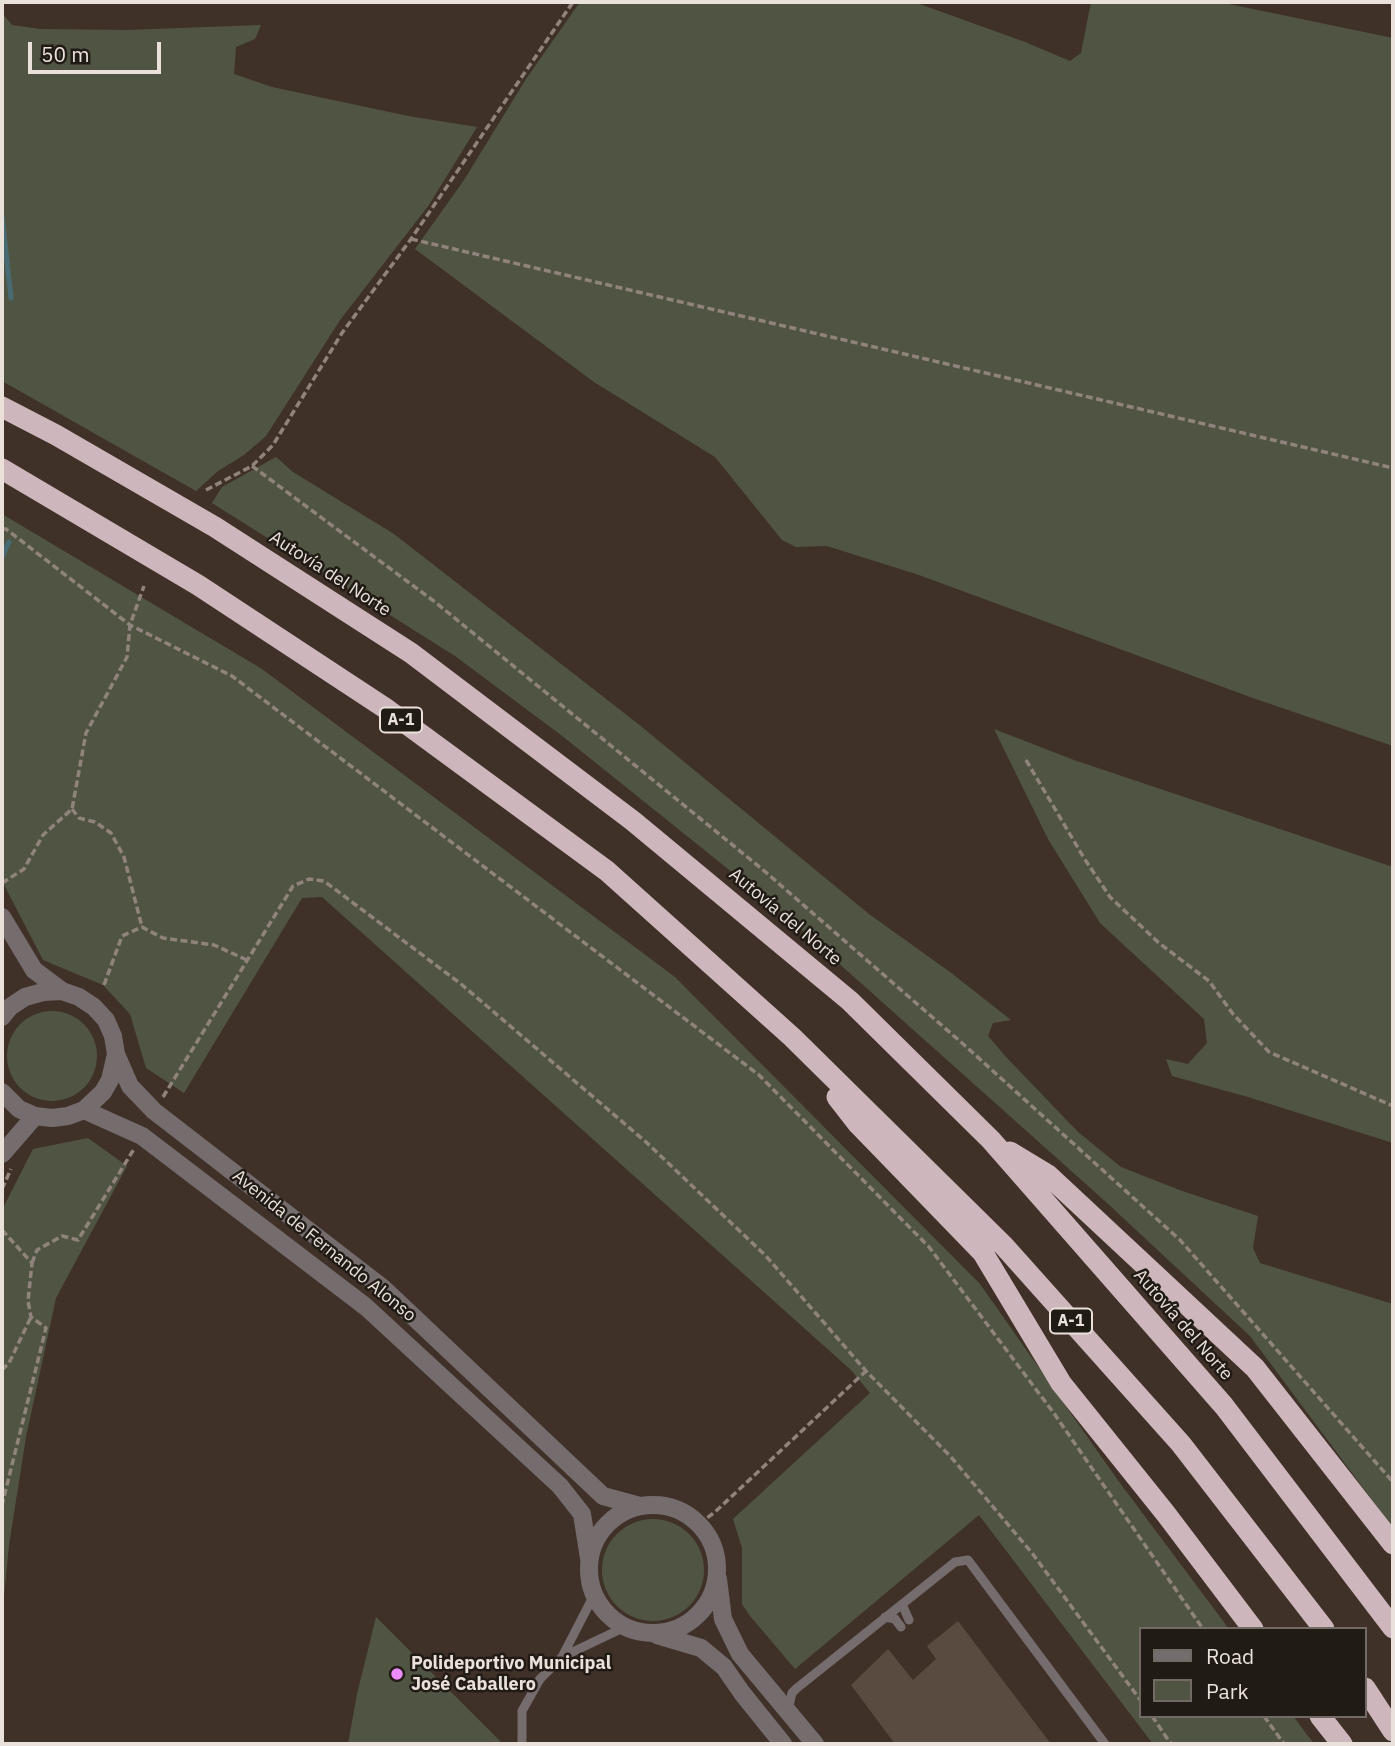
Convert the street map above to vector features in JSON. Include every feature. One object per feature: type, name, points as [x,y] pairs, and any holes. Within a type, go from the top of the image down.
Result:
[{"type":"highway","name":"Autovía del Norte","points":[[2,407],[56,435],[215,527],[411,653],[633,821],[850,1001],[991,1140],[1224,1406],[1393,1628]]},
{"type":"highway","name":"A-1","points":[[2,469],[198,585],[385,708],[607,871],[792,1037],[1004,1246],[1181,1444],[1322,1627]]},
{"type":"highway","points":[[792,1037],[858,1124],[983,1253],[1061,1383],[1166,1514],[1251,1627]]},
{"type":"highway","points":[[991,1140],[1048,1175],[1255,1368],[1393,1544]]},
{"type":"highway","points":[[1367,1691],[1393,1731]]},
{"type":"highway","points":[[1318,1718],[1332,1744]]},
{"type":"highway","points":[[1319,1718],[1342,1744]]},
{"type":"street","name":"Avenida de Fernando Alonso","points":[[2,917],[34,970],[62,991],[79,997],[94,1007],[106,1020],[113,1036],[116,1054],[130,1086],[155,1111],[383,1288],[603,1496],[639,1506]]},
{"type":"street","points":[[2,1017],[10,1007],[25,997],[62,991]]},
{"type":"street","points":[[2,1092],[19,1109],[35,1116],[68,1116],[84,1110],[94,1102],[110,1080],[116,1054]]},
{"type":"street","name":"Avenida de Fernando Alonso","points":[[84,1110],[142,1136],[366,1307],[560,1486],[582,1514],[589,1558]]},
{"type":"street","points":[[2,1154],[35,1116]]},
{"type":"street","points":[[783,1744],[741,1693],[724,1667],[701,1648],[625,1627],[607,1614],[594,1595],[589,1577],[589,1558],[596,1540],[607,1524],[621,1513],[639,1506],[671,1507],[699,1524],[715,1553],[723,1619],[740,1654],[815,1744]]},
{"type":"street","points":[[654,1634],[673,1630],[691,1621],[705,1607],[714,1589],[717,1570]]},
{"type":"lane","points":[[788,1711],[792,1693],[797,1688],[955,1562],[968,1559],[1105,1744]]},
{"type":"lane","points":[[522,1744],[522,1711],[540,1679],[562,1657],[594,1595]]},
{"type":"lane","points":[[885,1617],[905,1624],[902,1604]]},
{"type":"lane","points":[[562,1657],[625,1627]]},
{"type":"path","points":[[206,490],[252,466],[273,445],[342,333],[411,239],[573,2]]},
{"type":"path","points":[[411,239],[1393,468]]},
{"type":"path","points":[[252,466],[445,611],[762,869],[962,1044],[1180,1240],[1393,1482]]},
{"type":"path","points":[[2,529],[6,529],[130,625],[232,676],[760,1075],[929,1247],[1053,1412],[1202,1627]]},
{"type":"path","points":[[2,883],[24,869],[43,835],[72,809],[86,733],[127,657],[130,625],[145,586]]},
{"type":"path","points":[[1026,760],[1110,897],[1158,943],[1209,981],[1233,1014],[1269,1052],[1393,1106]]},
{"type":"path","points":[[72,809],[79,818],[95,822],[111,833],[124,857],[142,927],[163,938],[214,945],[247,960]]},
{"type":"path","points":[[155,1111],[293,886],[309,879],[324,881],[461,984],[646,1142],[766,1256],[866,1371],[951,1457],[1032,1553],[1140,1700]]},
{"type":"path","points":[[104,985],[122,936],[142,927]]},
{"type":"path","points":[[2,1370],[9,1363],[31,1317],[28,1300],[32,1263],[37,1250],[62,1236],[78,1240],[142,1136]]},
{"type":"path","points":[[2,1163],[12,1167],[2,1189]]},
{"type":"path","points":[[2,1230],[32,1263]]},
{"type":"path","points":[[2,1505],[46,1328],[31,1317]]},
{"type":"path","points":[[699,1524],[866,1371]]},
{"type":"path","points":[[1153,1718],[1171,1744]]},
{"type":"path","points":[[1265,1718],[1284,1744]]},
{"type":"green space","points":[[580,2],[914,2],[1070,61],[1081,53],[1091,2],[1219,2],[1393,38],[1393,746],[1253,698],[919,575],[827,546],[796,547],[782,540],[715,457],[594,382],[415,249],[464,180],[526,79]]},
{"type":"green space","points":[[2,13],[12,25],[40,29],[127,30],[261,25],[255,39],[236,47],[234,74],[272,87],[408,116],[477,127],[429,205],[340,320],[266,436],[244,455],[218,471],[196,491],[2,381]]},
{"type":"green space","points":[[276,457],[293,472],[394,534],[637,723],[869,914],[1011,1020],[993,1023],[988,1036],[1078,1132],[1121,1167],[1258,1216],[1253,1248],[1260,1263],[1393,1304],[1393,1528],[1250,1336],[1106,1202],[778,909],[561,735],[455,656],[212,503],[222,487]]},
{"type":"green space","points":[[2,514],[262,669],[675,977],[980,1284],[1117,1479],[1228,1627],[1140,1627],[1140,1718],[1294,1718],[1314,1744],[1153,1744],[979,1515],[795,1669],[742,1604],[742,1548],[733,1519],[870,1393],[851,1370],[322,897],[302,898],[184,1093],[146,1068],[130,1014],[103,985],[43,960],[2,881]]},
{"type":"green space","points":[[994,729],[1074,760],[1393,867],[1393,1143],[1172,1076],[1166,1059],[1188,1064],[1207,1043],[1204,1019],[1100,923],[1048,839]]},
{"type":"green space","points":[[52,1011],[69,1014],[84,1024],[94,1039],[97,1056],[94,1073],[84,1088],[69,1098],[52,1101],[35,1098],[20,1088],[10,1073],[7,1056],[10,1039],[20,1024],[35,1014]]},
{"type":"green space","points":[[88,1138],[127,1166],[56,1298],[26,1437],[9,1545],[2,1616],[2,1210],[33,1149]]},
{"type":"green space","points":[[653,1519],[673,1522],[696,1541],[701,1550],[704,1570],[701,1590],[682,1613],[673,1618],[653,1621],[633,1618],[610,1599],[605,1590],[602,1570],[605,1550],[624,1527],[633,1522]]},
{"type":"green space","name":"Polideportivo Municipal José Caballero","points":[[376,1617],[502,1743],[502,1744],[348,1744]]},
{"type":"building","points":[[958,1621],[1051,1744],[895,1744],[851,1685],[888,1649],[913,1680],[936,1659],[927,1646]]},
{"type":"waterway","points":[[2,216],[11,298]]},
{"type":"waterway","points":[[2,557],[9,542]]},
{"type":"place","name":"Polideportivo Municipal José Caballero","points":[[397,1674]]}]
